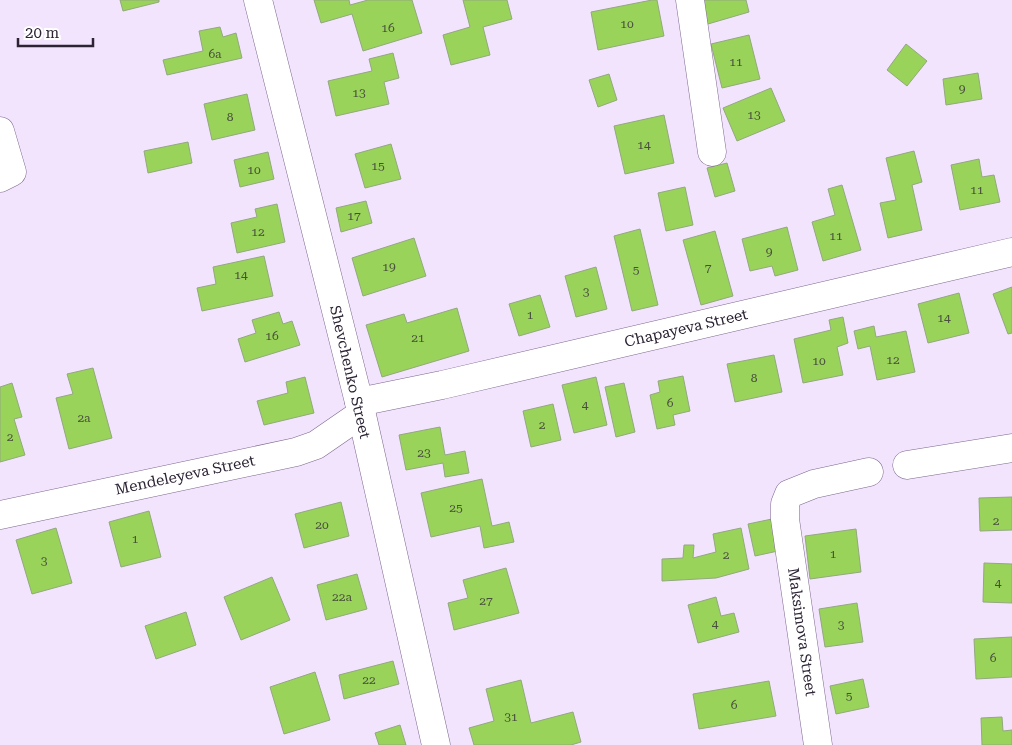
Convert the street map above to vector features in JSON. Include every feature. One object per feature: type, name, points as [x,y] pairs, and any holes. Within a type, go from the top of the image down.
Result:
[{"type":"street","name":"Shevchenko Street","points":[[260,0],[360,408],[436,745]]},
{"type":"street","points":[[690,0],[712,152]]},
{"type":"street","points":[[0,131],[12,172],[0,178]]},
{"type":"street","name":"Chapayeva Street","points":[[360,408],[442,385],[1012,252]]},
{"type":"street","name":"Mendeleyeva Street","points":[[0,515],[296,452],[316,445],[360,408]]},
{"type":"street","points":[[907,465],[1012,448]]},
{"type":"street","name":"Maksimova Street","points":[[818,745],[785,518],[785,504],[789,494],[814,484],[869,472]]},
{"type":"building","points":[[120,0],[159,0],[159,2],[123,11]]},
{"type":"building","points":[[314,0],[349,0],[350,5],[368,0],[412,0],[422,33],[363,51],[352,14],[321,23]]},
{"type":"building","points":[[463,0],[507,0],[512,19],[483,27],[490,55],[451,65],[443,35],[470,27]]},
{"type":"building","points":[[657,0],[664,36],[598,50],[591,12]]},
{"type":"building","points":[[700,0],[746,0],[749,12],[708,24]]},
{"type":"building","points":[[220,27],[223,37],[236,33],[242,58],[167,75],[163,60],[203,51],[199,31]]},
{"type":"building","points":[[749,35],[760,79],[722,88],[711,44]]},
{"type":"building","points":[[906,44],[927,61],[907,86],[887,70]]},
{"type":"building","points":[[393,53],[399,78],[384,82],[389,104],[336,116],[328,81],[372,71],[369,59]]},
{"type":"building","points":[[978,73],[982,99],[946,105],[943,79]]},
{"type":"building","points":[[609,74],[617,100],[598,107],[589,80]]},
{"type":"building","points":[[771,88],[785,121],[737,141],[723,108]]},
{"type":"building","points":[[247,94],[255,130],[212,140],[204,104]]},
{"type":"building","points":[[664,115],[674,163],[625,174],[614,126]]},
{"type":"building","points":[[188,142],[192,163],[148,173],[144,151]]},
{"type":"building","points":[[391,144],[401,179],[365,188],[355,154]]},
{"type":"building","points":[[914,151],[922,182],[912,185],[922,230],[888,238],[880,203],[896,200],[886,158]]},
{"type":"building","points":[[268,152],[274,179],[240,187],[234,160]]},
{"type":"building","points":[[979,159],[982,177],[994,175],[1000,202],[960,210],[951,165]]},
{"type":"building","points":[[727,163],[735,191],[715,197],[707,168]]},
{"type":"building","points":[[842,185],[861,250],[823,261],[812,222],[835,215],[828,189]]},
{"type":"building","points":[[685,187],[693,225],[666,231],[658,193]]},
{"type":"building","points":[[366,201],[372,223],[341,232],[336,208]]},
{"type":"building","points":[[277,204],[285,242],[237,253],[231,223],[257,217],[255,209]]},
{"type":"building","points":[[787,227],[798,270],[775,276],[772,266],[750,271],[742,239]]},
{"type":"building","points":[[640,229],[658,305],[632,311],[614,236]]},
{"type":"building","points":[[715,231],[733,296],[701,305],[683,240]]},
{"type":"building","points":[[414,238],[426,276],[363,296],[352,258]]},
{"type":"building","points":[[264,256],[273,296],[202,311],[197,288],[216,284],[213,267]]},
{"type":"building","points":[[596,267],[607,309],[576,317],[565,276]]},
{"type":"building","points":[[1012,287],[1012,333],[1008,334],[993,294]]},
{"type":"building","points":[[959,293],[969,333],[928,343],[918,304]]},
{"type":"building","points":[[540,295],[550,327],[519,336],[509,304]]},
{"type":"building","points":[[457,308],[469,351],[382,377],[366,325],[404,314],[407,323]]},
{"type":"building","points":[[279,312],[283,324],[292,321],[300,345],[245,362],[238,339],[256,333],[252,320]]},
{"type":"building","points":[[843,317],[848,343],[837,347],[843,375],[803,383],[794,339],[831,330],[829,320]]},
{"type":"building","points":[[874,326],[876,337],[906,331],[915,372],[877,380],[870,346],[858,349],[854,331]]},
{"type":"building","points":[[774,355],[782,392],[735,402],[727,364]]},
{"type":"building","points":[[93,368],[112,438],[69,449],[56,398],[73,394],[67,374]]},
{"type":"building","points":[[683,376],[690,411],[673,415],[675,425],[657,429],[650,395],[660,392],[658,381]]},
{"type":"building","points":[[305,377],[314,413],[264,425],[257,401],[288,393],[286,382]]},
{"type":"building","points":[[596,377],[607,425],[574,433],[562,385]]},
{"type":"building","points":[[12,383],[22,417],[14,419],[25,455],[0,462],[0,387]]},
{"type":"building","points":[[624,383],[635,432],[616,437],[605,387]]},
{"type":"building","points":[[553,404],[561,440],[531,447],[523,411]]},
{"type":"building","points":[[440,427],[445,455],[465,451],[469,473],[445,477],[443,463],[406,470],[399,435]]},
{"type":"building","points":[[482,479],[492,526],[509,522],[514,542],[484,548],[480,526],[431,537],[421,493]]},
{"type":"building","points":[[1012,497],[1012,530],[980,531],[979,498]]},
{"type":"building","points":[[341,502],[349,536],[304,548],[295,514]]},
{"type":"building","points":[[149,511],[161,557],[121,567],[109,522]]},
{"type":"building","points":[[772,519],[778,551],[755,556],[748,524]]},
{"type":"building","points":[[56,528],[72,583],[32,594],[16,540]]},
{"type":"building","points":[[741,528],[749,569],[716,578],[662,581],[662,559],[683,558],[684,545],[694,545],[693,558],[716,552],[713,534]]},
{"type":"building","points":[[856,529],[861,572],[810,579],[805,536]]},
{"type":"building","points":[[984,563],[1012,564],[1012,603],[983,602]]},
{"type":"building","points":[[506,568],[519,613],[454,630],[448,603],[468,598],[463,580]]},
{"type":"building","points":[[357,574],[367,609],[326,620],[317,585]]},
{"type":"building","points":[[272,577],[290,620],[241,640],[224,597]]},
{"type":"building","points":[[716,597],[721,616],[734,613],[739,632],[698,643],[688,605]]},
{"type":"building","points":[[857,603],[863,642],[825,647],[819,609]]},
{"type":"building","points":[[186,612],[196,645],[156,659],[145,626]]},
{"type":"building","points":[[1012,637],[1012,677],[976,679],[974,639]]},
{"type":"building","points":[[393,661],[399,684],[344,699],[339,675]]},
{"type":"building","points":[[315,672],[330,720],[284,734],[270,687]]},
{"type":"building","points":[[863,679],[869,707],[836,714],[830,686]]},
{"type":"building","points":[[521,680],[531,723],[573,712],[581,742],[571,745],[474,745],[469,728],[494,721],[486,689]]},
{"type":"building","points":[[769,681],[776,716],[699,729],[693,694]]},
{"type":"building","points":[[1002,717],[1003,731],[1012,730],[1012,745],[982,745],[981,718]]},
{"type":"building","points":[[400,725],[406,745],[379,745],[375,733]]}]
